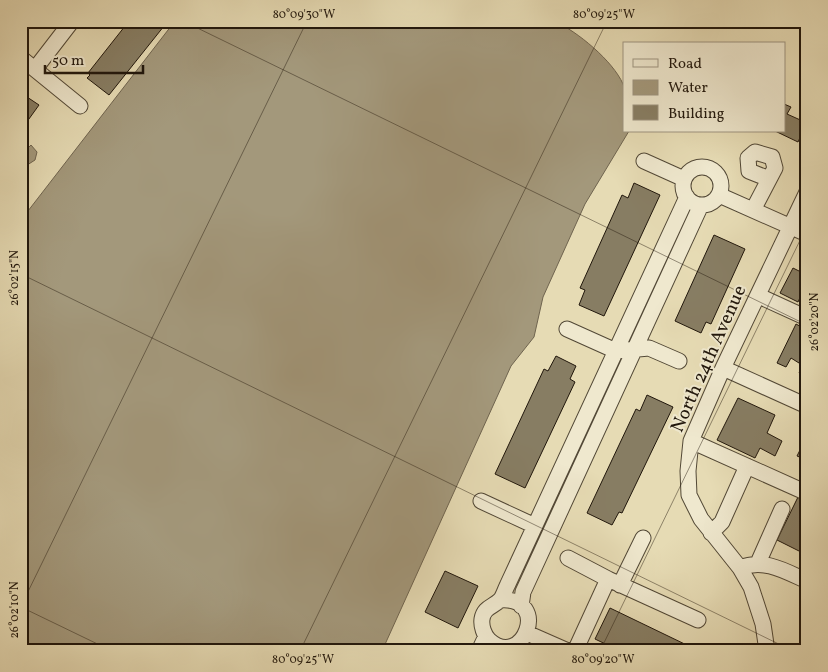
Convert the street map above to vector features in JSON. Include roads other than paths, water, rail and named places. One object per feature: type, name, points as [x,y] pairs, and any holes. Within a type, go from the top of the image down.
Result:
[{"type":"street","points":[[35,69],[72,21]]},
{"type":"street","points":[[21,58],[80,106]]},
{"type":"street","points":[[644,161],[684,179]]},
{"type":"street","points":[[698,167],[710,168],[716,172],[721,183],[719,195],[715,201],[701,205],[696,204],[687,197],[683,185],[684,179],[687,174],[698,167]]},
{"type":"street","points":[[753,210],[769,179]]},
{"type":"street","name":"North 24th Avenue","points":[[766,651],[763,624],[750,587],[740,568],[701,519],[689,495],[688,471],[691,441],[723,368],[807,192]]},
{"type":"street","points":[[719,195],[807,234]]},
{"type":"street","points":[[500,600],[507,600],[521,606],[529,618],[527,632],[517,644],[500,649],[486,636],[482,619],[486,611],[500,600],[687,197]]},
{"type":"street","points":[[521,606],[523,592],[701,205]]},
{"type":"street","points":[[759,296],[807,318]]},
{"type":"street","points":[[567,329],[616,351],[649,348],[679,361]]},
{"type":"street","points":[[723,368],[807,406]]},
{"type":"street","points":[[691,441],[807,493]]},
{"type":"street","points":[[711,533],[722,522],[747,466]]},
{"type":"street","points":[[481,501],[535,526]]},
{"type":"street","points":[[758,563],[782,509]]},
{"type":"street","points":[[575,651],[614,582],[643,538]]},
{"type":"street","points":[[568,558],[614,582],[698,620]]},
{"type":"street","points":[[740,568],[758,563],[776,567],[807,581]]},
{"type":"street","points":[[527,632],[568,651]]},
{"type":"street","points":[[479,651],[486,636]]},
{"type":"water","points":[[175,21],[554,21],[583,39],[603,57],[623,84],[623,132],[628,132],[585,204],[543,297],[534,337],[511,366],[382,651],[21,651],[21,220]]},
{"type":"water","points":[[31,145],[37,152],[35,160],[21,169],[21,155]]}]
